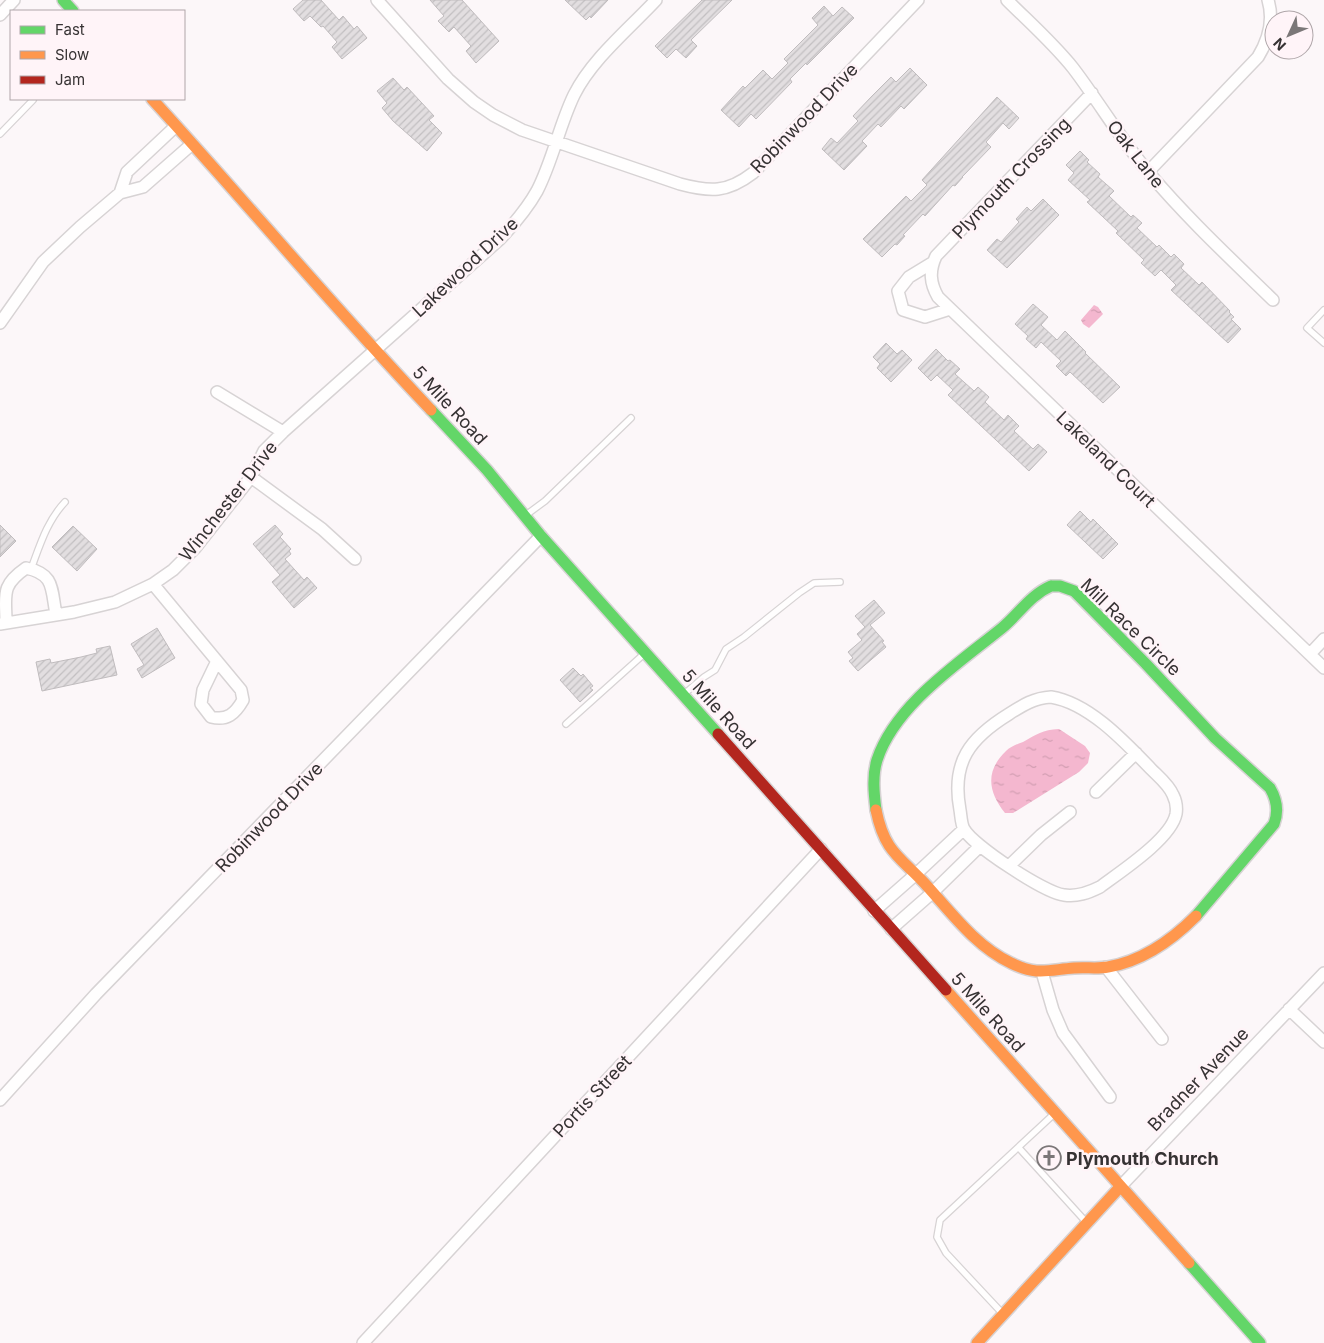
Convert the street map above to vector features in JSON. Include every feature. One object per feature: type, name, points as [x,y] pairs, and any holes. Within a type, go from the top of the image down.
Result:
[{"type":"street","points":[[0,14],[14,0]]},
{"type":"street","points":[[63,0],[72,10]]},
{"type":"street","name":"Lakewood Drive","points":[[374,350],[512,227],[536,191],[568,109],[582,81],[594,64],[656,0]]},
{"type":"street","name":"Robinwood Drive","points":[[381,1],[448,79],[474,102],[493,115],[522,130],[556,142],[700,190],[714,190],[730,187],[753,173],[918,0]]},
{"type":"street","name":"Oak Lane","points":[[1006,0],[1050,42],[1072,68],[1148,172],[1207,236],[1273,300]]},
{"type":"street","points":[[1148,172],[1258,57],[1270,30],[1271,14],[1268,0]]},
{"type":"street","name":"Plymouth Crossing","points":[[950,309],[925,316],[903,310],[898,291],[909,277],[932,263],[936,256],[1092,93]]},
{"type":"street","name":"5 Mile Road","points":[[153,100],[374,350],[487,470],[541,536],[1260,1343]]},
{"type":"street","points":[[120,193],[128,172],[176,126]]},
{"type":"street","points":[[0,323],[43,262],[80,227],[120,193],[143,187],[192,144]]},
{"type":"street","points":[[932,263],[930,279],[932,287],[938,297],[950,309]]},
{"type":"street","name":"Lakeland Court","points":[[950,309],[1324,668]]},
{"type":"street","name":"Winchester Drive","points":[[3,624],[115,602],[153,584],[173,570],[191,552],[251,477],[264,451],[374,350]]},
{"type":"street","points":[[217,392],[283,432]]},
{"type":"street","points":[[251,477],[322,528],[355,559]]},
{"type":"street","name":"Robinwood Drive","points":[[0,1100],[96,994],[541,536]]},
{"type":"street","points":[[3,624],[6,588],[14,576],[26,568],[40,571],[50,580],[56,614]]},
{"type":"street","points":[[153,584],[217,661],[242,694],[243,700],[240,706],[226,718],[211,717],[201,704],[203,690],[217,661]]},
{"type":"street","name":"Mill Race Circle","points":[[1051,586],[1069,588],[1074,592],[1146,664],[1215,738],[1270,788],[1276,797],[1278,807],[1274,824],[1187,925],[1171,939],[1149,953],[1130,961],[1106,967],[1073,968],[1042,972],[1029,971],[1014,965],[984,947],[933,892],[891,850],[877,814],[874,798],[874,778],[877,762],[884,743],[898,723],[959,660],[1002,627],[1038,592],[1051,586]]},
{"type":"street","points":[[1310,654],[1324,639]]},
{"type":"street","points":[[1051,697],[1061,699],[1078,707],[1105,725],[1168,788],[1174,796],[1176,804],[1174,821],[1157,842],[1100,887],[1080,895],[1063,896],[1045,889],[980,846],[964,829],[958,801],[958,778],[961,764],[969,748],[989,726],[1033,700],[1051,697]]},
{"type":"street","points":[[1096,792],[1136,754]]},
{"type":"street","points":[[1009,866],[1041,835],[1070,812]]},
{"type":"street","points":[[874,911],[964,829]]},
{"type":"street","points":[[891,929],[933,892],[980,846]]},
{"type":"street","name":"Portis Street","points":[[363,1343],[821,850]]},
{"type":"street","points":[[1106,967],[1162,1039]]},
{"type":"street","points":[[1042,972],[1053,1010],[1063,1033],[1110,1097]]},
{"type":"street","name":"Bradner Avenue","points":[[977,1343],[1120,1187],[1324,973]]},
{"type":"street","points":[[1289,1010],[1324,1042]]},
{"type":"lane","points":[[0,134],[33,100]]},
{"type":"lane","points":[[1324,310],[1307,328],[1324,343]]},
{"type":"lane","points":[[525,516],[545,501],[631,418]]},
{"type":"lane","points":[[31,569],[48,526],[64,502]]},
{"type":"lane","points":[[683,695],[715,670],[726,649],[744,637],[798,593],[814,583],[840,582]]},
{"type":"lane","points":[[566,724],[646,653]]},
{"type":"lane","points":[[1003,1314],[946,1253],[937,1237],[940,1220],[1019,1148],[1054,1113]]},
{"type":"lane","points":[[1019,1148],[1087,1223]]},
{"type":"water","points":[[1094,305],[1103,314],[1089,328],[1081,320]]},
{"type":"water","points":[[1059,729],[1085,746],[1090,753],[1088,763],[1079,772],[1013,813],[1005,813],[995,797],[991,782],[992,774],[999,759],[1010,748],[1044,731]]},
{"type":"building","points":[[303,0],[321,0],[339,20],[343,16],[354,29],[357,26],[367,38],[342,59],[332,47],[337,42],[323,26],[321,27],[310,16],[304,21],[293,9]]},
{"type":"building","points":[[430,0],[462,0],[499,41],[476,63],[466,51],[471,46],[454,27],[449,32],[438,21],[444,16]]},
{"type":"building","points":[[565,0],[608,0],[591,18],[590,16],[586,20]]},
{"type":"building","points":[[702,0],[732,0],[691,40],[697,46],[686,58],[676,49],[667,58],[655,46]]},
{"type":"building","points":[[824,6],[833,16],[842,7],[854,18],[807,65],[806,63],[790,79],[792,82],[756,119],[751,114],[739,127],[721,110],[743,86],[745,88],[763,70],[772,79],[788,63],[784,59],[818,25],[812,18]]},
{"type":"building","points":[[910,68],[927,85],[904,109],[901,106],[881,127],[878,124],[862,141],[867,146],[844,170],[822,149],[831,138],[837,143],[858,121],[853,116],[891,77],[896,82]]},
{"type":"building","points":[[393,78],[404,90],[407,87],[434,116],[429,120],[442,133],[427,151],[393,121],[382,108],[387,103],[377,91]]},
{"type":"building","points":[[997,97],[1019,118],[1009,129],[1003,123],[986,142],[991,147],[925,216],[923,214],[903,235],[905,236],[897,245],[895,244],[882,257],[863,239],[906,196],[911,201],[927,185],[922,180]]},
{"type":"building","points":[[1080,151],[1089,160],[1087,162],[1100,174],[1098,177],[1114,191],[1109,196],[1131,217],[1133,215],[1142,223],[1137,228],[1171,257],[1174,254],[1184,264],[1181,268],[1199,285],[1202,282],[1230,311],[1234,317],[1231,319],[1241,329],[1228,343],[1171,290],[1176,285],[1161,270],[1155,276],[1141,263],[1144,260],[1116,233],[1118,231],[1087,202],[1090,200],[1068,180],[1074,173],[1066,165]]},
{"type":"building","points":[[1043,199],[1059,215],[1007,268],[987,250],[997,239],[1001,242],[1019,222],[1016,219],[1027,207],[1031,211]]},
{"type":"building","points":[[1033,304],[1048,317],[1041,325],[1057,340],[1065,331],[1120,387],[1103,403],[1070,372],[1066,376],[1056,366],[1061,361],[1041,342],[1036,348],[1026,339],[1028,336],[1015,324]]},
{"type":"building","points":[[886,343],[897,354],[902,350],[912,360],[891,382],[877,368],[880,364],[873,357]]},
{"type":"building","points":[[936,349],[948,361],[950,360],[960,369],[955,374],[974,391],[978,387],[989,397],[985,402],[1004,420],[1008,415],[1019,426],[1014,431],[1033,449],[1038,444],[1047,452],[1029,471],[948,395],[953,390],[937,375],[931,381],[918,368]]},
{"type":"building","points":[[1080,511],[1091,522],[1093,519],[1118,544],[1103,559],[1067,525]]},
{"type":"building","points":[[0,525],[16,541],[0,557]]},
{"type":"building","points":[[275,525],[283,534],[280,537],[291,549],[289,551],[291,554],[285,559],[304,580],[307,577],[317,588],[294,608],[272,582],[280,575],[253,544]]},
{"type":"building","points":[[73,526],[97,549],[77,571],[52,547]]},
{"type":"building","points":[[874,600],[885,613],[870,625],[884,641],[882,642],[886,647],[858,671],[849,661],[853,658],[848,652],[862,640],[857,634],[865,627],[855,616]]},
{"type":"building","points":[[157,628],[175,658],[142,678],[137,669],[144,665],[131,644]]},
{"type":"building","points":[[110,646],[117,675],[42,691],[36,662],[50,659],[51,663],[81,657],[97,653],[96,649]]},
{"type":"building","points":[[573,668],[581,676],[583,674],[593,686],[590,688],[593,690],[580,702],[560,680]]},
{"type":"traffic: fast","points":[[63,0],[72,10]]},
{"type":"traffic: fast","points":[[431,410],[487,470],[541,536],[718,734]]},
{"type":"traffic: fast","points":[[1051,586],[1060,586],[1074,591],[1215,738],[1270,788],[1276,801],[1277,810],[1274,824],[1196,916]]},
{"type":"traffic: fast","points":[[876,810],[875,766],[886,740],[898,721],[930,686],[1008,623],[1037,594],[1051,586]]},
{"type":"traffic: fast","points":[[1189,1263],[1260,1343]]},
{"type":"traffic: slow","points":[[153,100],[431,410]]},
{"type":"traffic: slow","points":[[876,810],[889,846],[956,919],[987,948],[1011,963],[1028,970],[1104,968],[1121,964],[1145,955],[1167,941],[1196,916]]},
{"type":"traffic: slow","points":[[946,990],[1189,1263]]},
{"type":"traffic: slow","points":[[977,1343],[1120,1187]]},
{"type":"traffic: jam","points":[[718,734],[946,990]]},
{"type":"place","name":"Plymouth Church","points":[[1049,1158]]}]
